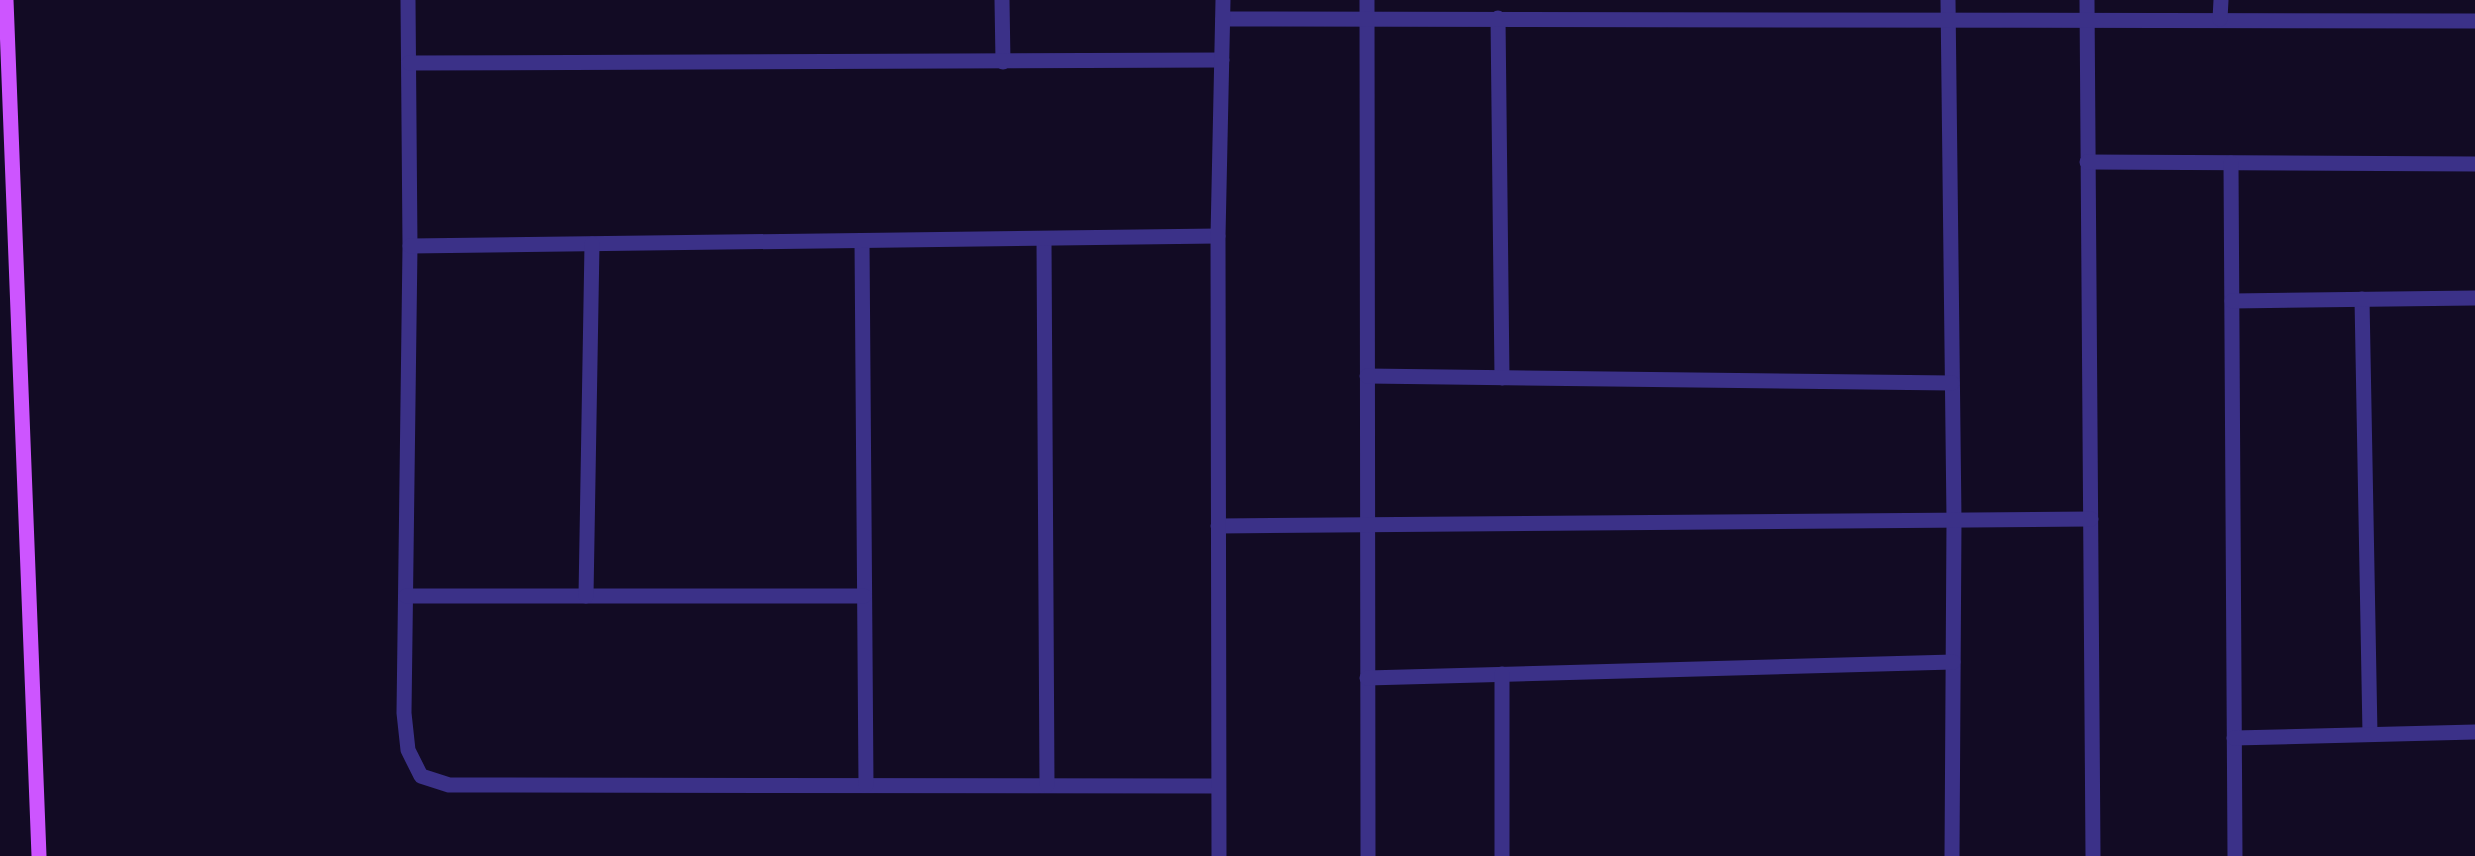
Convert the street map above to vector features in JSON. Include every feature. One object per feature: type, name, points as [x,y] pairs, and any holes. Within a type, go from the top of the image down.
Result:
[{"type":"main road","points":[[6,0],[39,856]]},
{"type":"street","points":[[408,0],[410,246],[404,713],[408,750],[421,776],[449,785],[1218,786]]},
{"type":"street","points":[[1002,0],[1003,62]]},
{"type":"street","points":[[1219,856],[1218,236],[1223,0]]},
{"type":"street","points":[[1367,0],[1368,856]]},
{"type":"street","points":[[1948,0],[1954,520],[1952,856]]},
{"type":"street","points":[[2087,0],[2093,856]]},
{"type":"street","points":[[2220,19],[2221,0]]},
{"type":"street","points":[[1498,18],[1502,378]]},
{"type":"street","points":[[1223,19],[2087,18],[2475,21]]},
{"type":"street","points":[[409,63],[1222,60]]},
{"type":"street","points":[[2087,162],[2475,164]]},
{"type":"street","points":[[2231,163],[2235,856]]},
{"type":"street","points":[[410,246],[1044,240],[1218,236]]},
{"type":"street","points":[[1044,240],[1047,784]]},
{"type":"street","points":[[862,241],[866,785]]},
{"type":"street","points":[[586,596],[592,244]]},
{"type":"street","points":[[2232,301],[2475,298]]},
{"type":"street","points":[[2362,299],[2370,734]]},
{"type":"street","points":[[1367,376],[1952,383]]},
{"type":"street","points":[[1218,526],[2091,519]]},
{"type":"street","points":[[406,596],[864,596]]},
{"type":"street","points":[[1367,678],[1953,663]]},
{"type":"street","points":[[1502,856],[1503,674]]},
{"type":"street","points":[[2234,738],[2475,732]]}]
